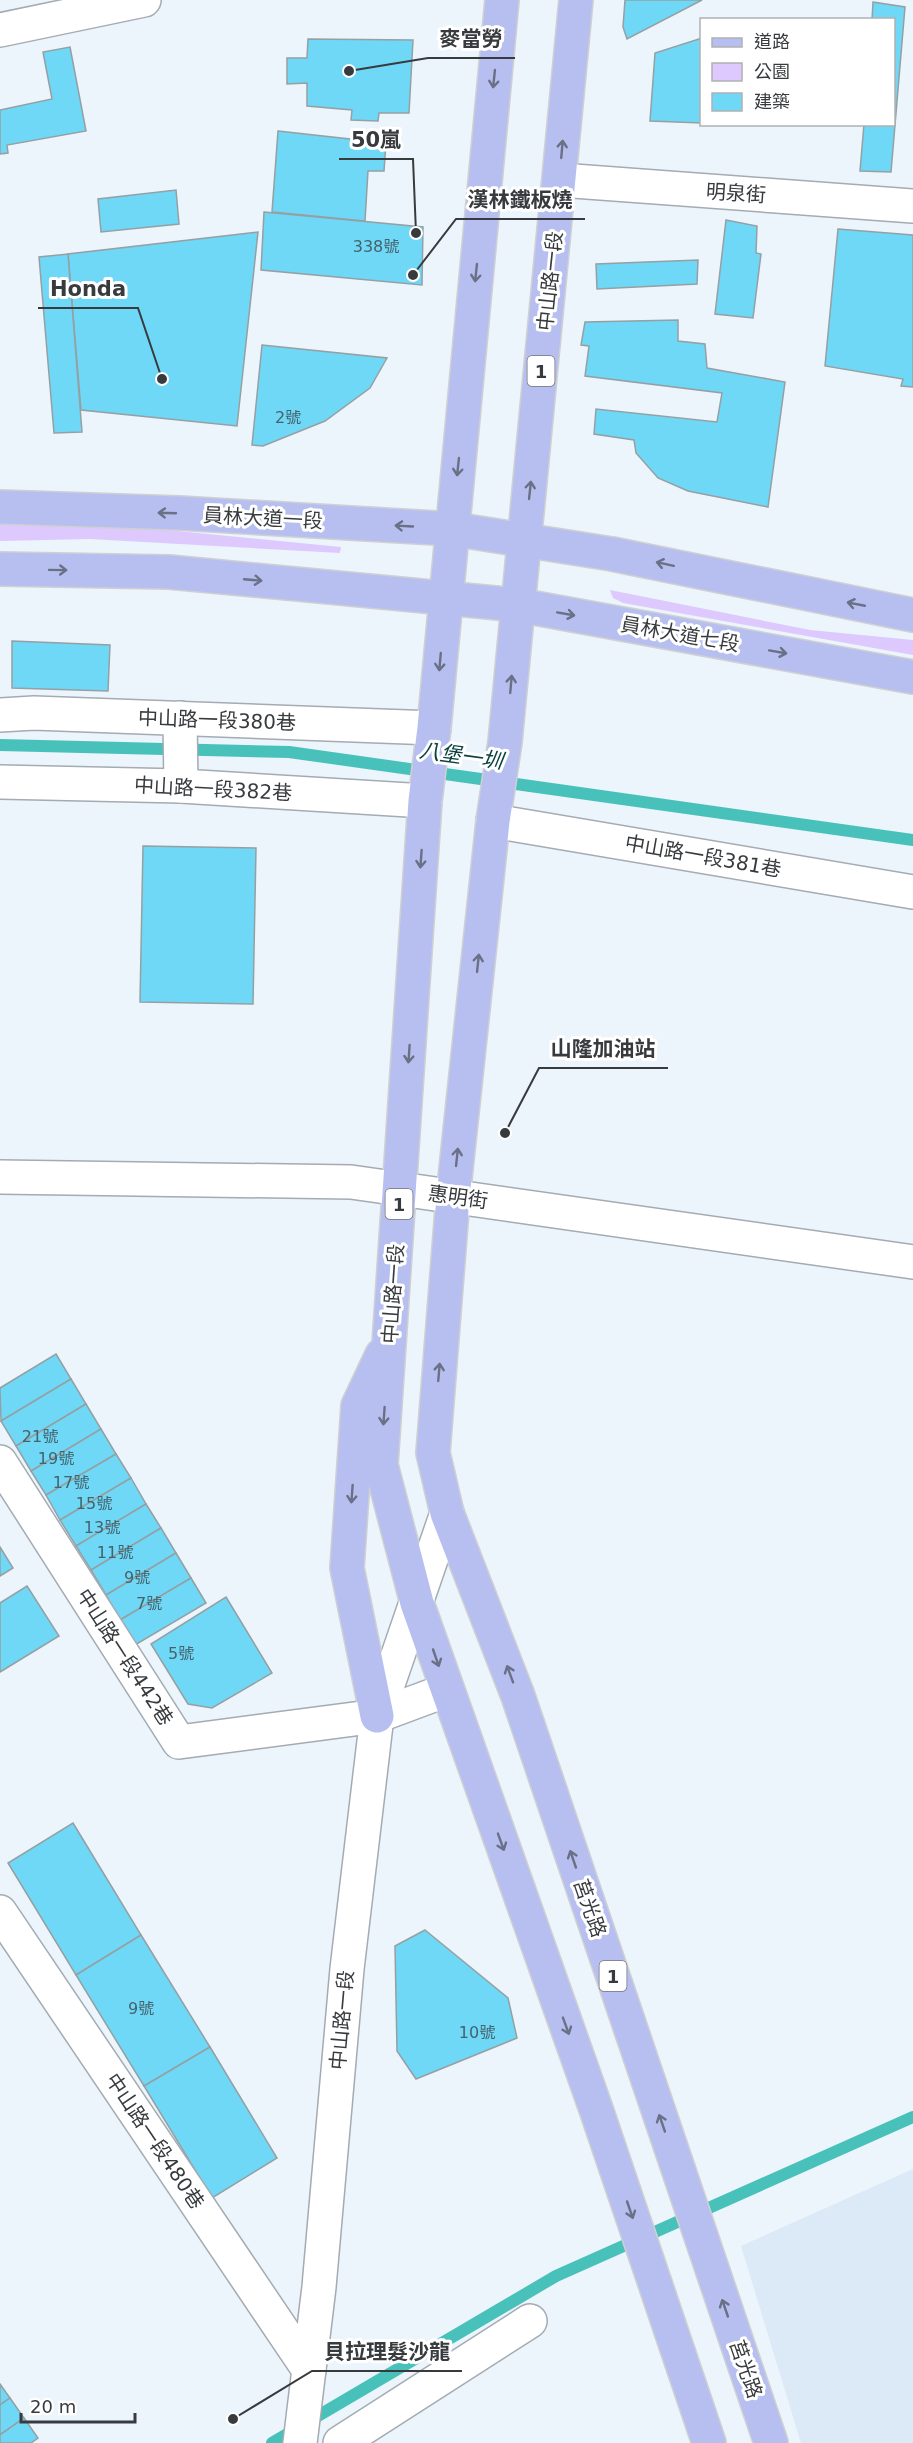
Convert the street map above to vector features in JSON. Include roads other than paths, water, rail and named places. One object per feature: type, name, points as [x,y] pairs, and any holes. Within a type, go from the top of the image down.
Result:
[{"type":"main road","name":"1","points":[[425,801],[434,728],[502,0]]},
{"type":"main road","name":"中山路一段","points":[[493,821],[505,742],[576,0]]},
{"type":"main road","name":"員林大道一段","points":[[0,507],[180,513],[453,529],[524,540]]},
{"type":"main road","points":[[524,540],[612,554],[913,615]]},
{"type":"main road","points":[[0,569],[169,572],[445,598]]},
{"type":"main road","name":"員林大道七段","points":[[445,598],[518,605],[913,677]]},
{"type":"main road","name":"中山路一段","points":[[417,1603],[381,1466],[425,801]]},
{"type":"main road","name":"1","points":[[447,1513],[433,1453],[453,1197],[493,821]]},
{"type":"main road","points":[[377,1716],[346,1568],[358,1406],[390,1337]]},
{"type":"main road","name":"莒光路","points":[[447,1513],[518,1696],[771,2443]]},
{"type":"main road","name":"1","points":[[417,1603],[597,2112],[709,2443]]},
{"type":"street","points":[[0,30],[144,0]]},
{"type":"street","name":"明泉街","points":[[560,180],[913,206]]},
{"type":"street","name":"中山路一段380巷","points":[[0,715],[34,713],[434,728]]},
{"type":"street","points":[[180,718],[181,786]]},
{"type":"street","name":"中山路一段382巷","points":[[0,782],[181,786],[425,801]]},
{"type":"street","name":"中山路一段381巷","points":[[493,821],[913,892]]},
{"type":"street","name":"惠明街","points":[[0,1177],[351,1182],[913,1262]]},
{"type":"street","name":"中山路一段442巷","points":[[0,1462],[179,1742],[377,1716],[447,1690]]},
{"type":"street","name":"中山路一段","points":[[300,2443],[319,2287],[347,1969],[377,1716],[447,1513]]},
{"type":"street","name":"中山路一段480巷","points":[[0,1912],[309,2370]]},
{"type":"street","points":[[340,2443],[530,2321]]},
{"type":"waterway","name":"八堡一圳","points":[[0,745],[289,752],[913,840]]},
{"type":"waterway","points":[[272,2443],[556,2276],[913,2117]]},
{"type":"place","name":"麥當勞","points":[[349,71]]},
{"type":"place","name":"50嵐","points":[[416,233]]},
{"type":"place","name":"漢林鐵板燒","points":[[413,275]]},
{"type":"place","name":"Honda","points":[[162,379]]},
{"type":"place","name":"山隆加油站","points":[[505,1133]]},
{"type":"place","name":"貝拉理髮沙龍","points":[[233,2419]]}]
